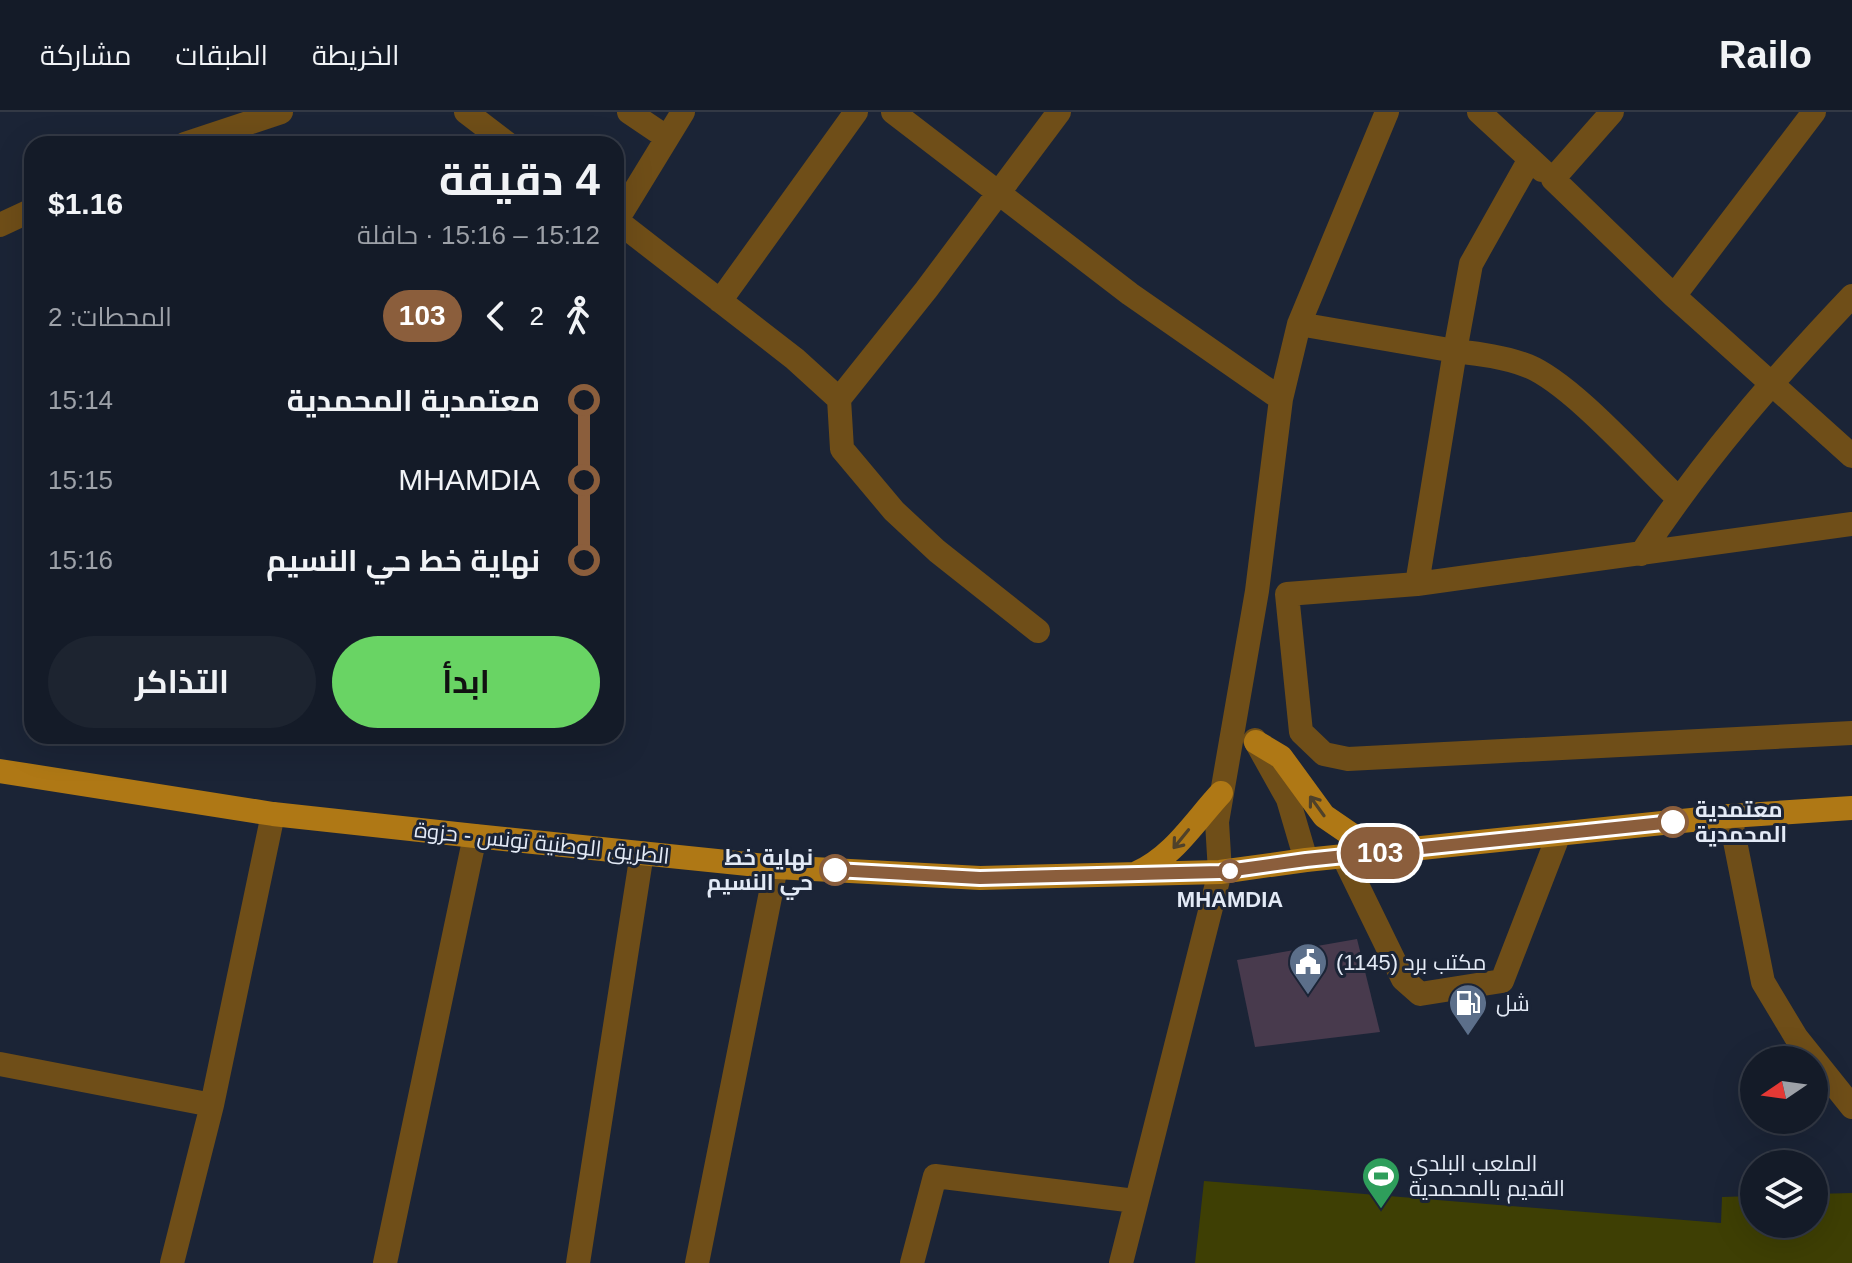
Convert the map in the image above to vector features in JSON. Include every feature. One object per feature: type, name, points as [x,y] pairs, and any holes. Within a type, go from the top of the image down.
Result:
[{"type":"main road","points":[[1256,742],[1281,757],[1324,816],[1378,853]]},
{"type":"main road","name":"الطريق الوطنية تونس - حزوة","points":[[0,771],[273,814],[776,867],[980,878],[1220,872],[1306,860],[1730,816],[1852,808]]},
{"type":"main road","points":[[1133,875],[1156,864],[1176,847],[1221,793]]},
{"type":"street","points":[[209,136],[281,112]]},
{"type":"street","points":[[466,112],[498,136]]},
{"type":"street","points":[[629,112],[666,137]]},
{"type":"street","points":[[624,207],[683,112]]},
{"type":"street","points":[[720,301],[856,112]]},
{"type":"street","points":[[893,112],[1130,294],[1281,399]]},
{"type":"street","points":[[1038,631],[937,551],[894,511],[842,449],[839,399],[926,290],[1059,112]]},
{"type":"street","points":[[1121,1263],[1220,872],[1217,822],[1257,591],[1281,399],[1299,324],[1387,112]]},
{"type":"street","points":[[1479,112],[1674,296],[1852,456]]},
{"type":"street","points":[[1553,179],[1612,112]]},
{"type":"street","points":[[1674,296],[1814,112]]},
{"type":"street","points":[[1417,584],[1471,264],[1530,159]]},
{"type":"street","points":[[0,225],[24,214]]},
{"type":"street","points":[[624,226],[795,359],[839,399]]},
{"type":"street","points":[[1641,554],[1678,498],[1770,382],[1852,296]]},
{"type":"street","points":[[1299,324],[1501,357],[1531,367],[1556,382],[1678,498]]},
{"type":"street","points":[[1257,591],[1287,594],[1417,584],[1852,524]]},
{"type":"street","points":[[1287,594],[1301,732],[1324,754],[1348,759],[1852,733]]},
{"type":"street","points":[[1235,717],[1256,742],[1288,799],[1306,860]]},
{"type":"street","points":[[172,1263],[212,1105],[273,814]]},
{"type":"street","points":[[1730,816],[1763,982],[1796,1037],[1852,1107]]},
{"type":"street","points":[[1343,856],[1403,979],[1420,994],[1502,981],[1559,834]]},
{"type":"street","points":[[385,1263],[475,836]]},
{"type":"street","points":[[578,1263],[642,853]]},
{"type":"street","points":[[697,1263],[776,867]]},
{"type":"street","points":[[0,1064],[212,1105]]},
{"type":"street","points":[[912,1263],[935,1176],[1135,1201]]},
{"type":"shaded area","name":"الملعب البلدي القديم بالمحمدية","points":[[1204,1181],[1721,1223],[1722,1197],[1740,1196],[1740,1238],[1828,1238],[1828,1194],[1852,1193],[1852,1263],[1195,1263]]},
{"type":"building","name":"مكتب برد (1145)","points":[[1357,939],[1380,1032],[1255,1047],[1237,960]]},
{"type":"bus line","name":"103","points":[[835,870],[980,878],[1095,878],[1220,872],[1306,860],[1673,822]]},
{"type":"place","name":"معتمدية المحمدية","points":[[1673,822]]},
{"type":"place","name":"نهاية خط حي النسيم","points":[[835,870]]},
{"type":"place","name":"MHAMDIA","points":[[1230,871]]},
{"type":"place","name":"مكتب برد (1145)","points":[[1308,996]]},
{"type":"place","name":"شل","points":[[1468,1037]]},
{"type":"place","name":"الملعب البلدي القديم بالمحمدية","points":[[1381,1210]]}]
